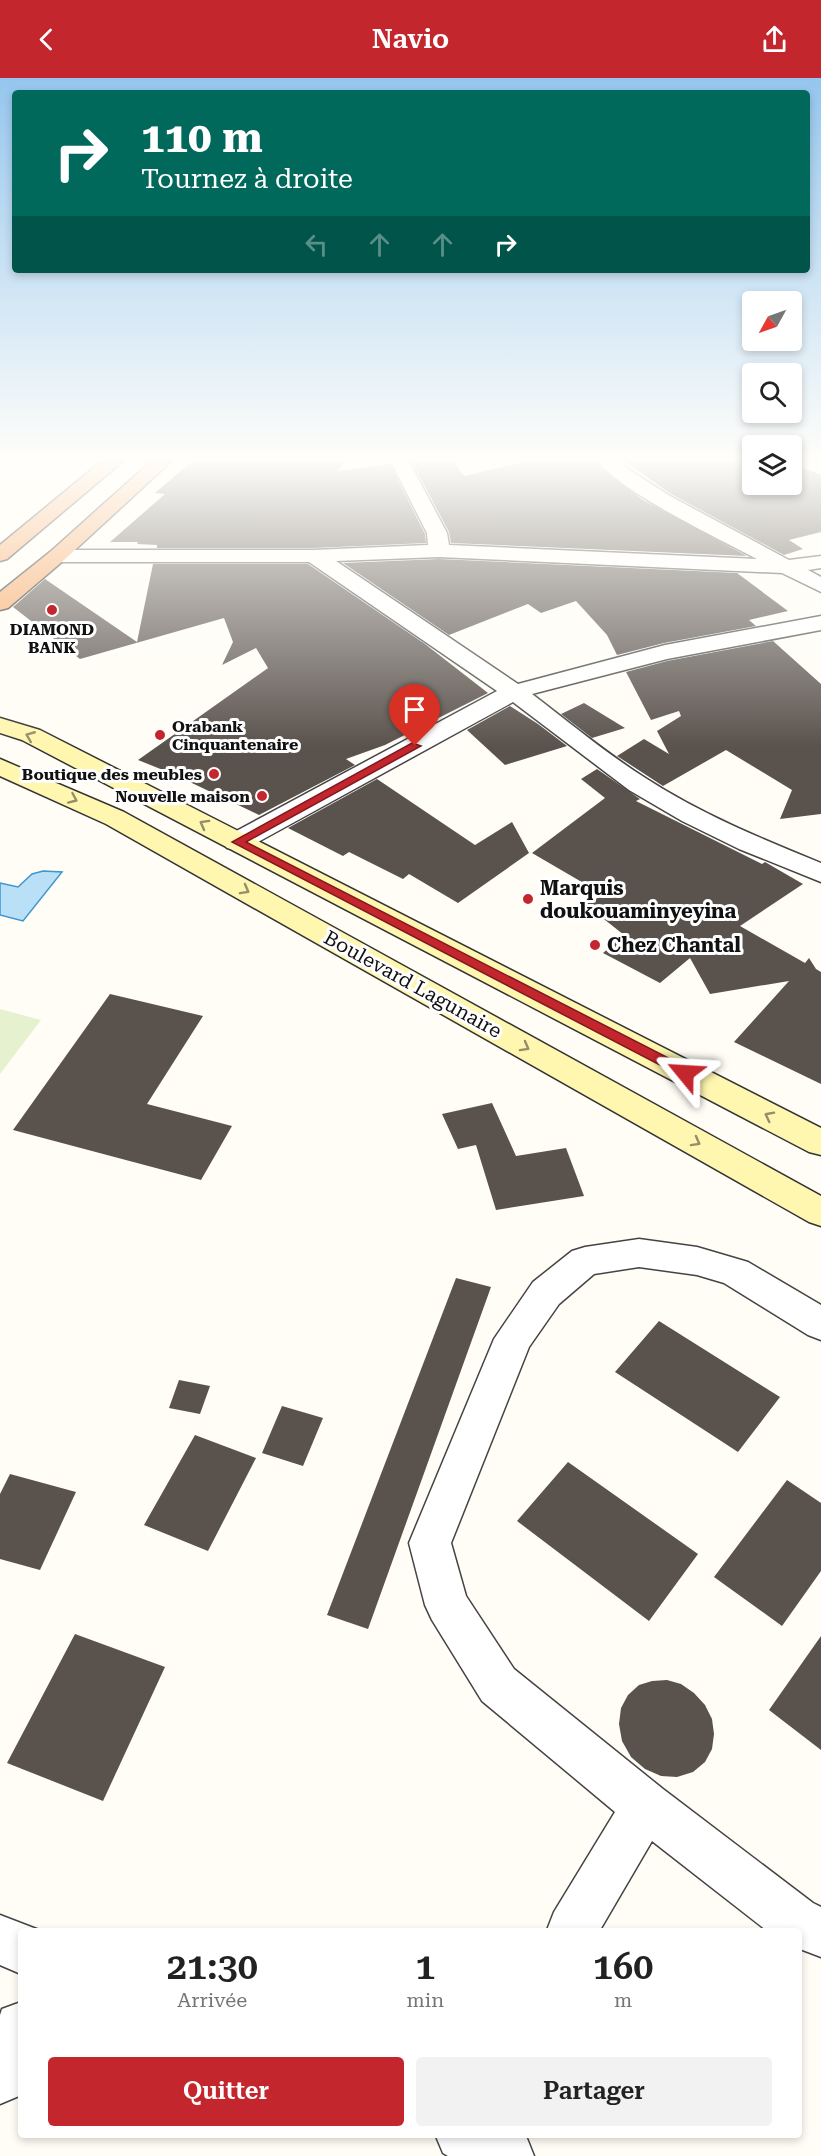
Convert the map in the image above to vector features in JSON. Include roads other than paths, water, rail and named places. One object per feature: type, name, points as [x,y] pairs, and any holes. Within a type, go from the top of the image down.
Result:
[{"type":"highway","points":[[0,603],[60,553]]},
{"type":"main road","points":[[0,725],[31,735],[821,1143]]},
{"type":"main road","name":"Boulevard Lagunaire","points":[[0,767],[115,818],[821,1212]]},
{"type":"street","points":[[57,556],[314,556],[390,553]]},
{"type":"street","points":[[482,553],[784,567],[821,562]]},
{"type":"street","points":[[759,553],[821,586]]},
{"type":"street","points":[[314,556],[514,692],[638,785],[691,815],[821,873]]},
{"type":"street","points":[[237,842],[514,692],[665,651],[821,623]]},
{"type":"street","points":[[821,1324],[735,1272],[697,1261],[639,1254],[585,1261],[546,1293],[513,1339],[430,1543],[447,1605],[498,1685],[646,1806],[796,1922],[821,1932]]},
{"type":"street","points":[[573,1928],[646,1806]]},
{"type":"street","points":[[0,1940],[18,1947]]},
{"type":"street","points":[[0,2077],[18,2035]]},
{"type":"street","points":[[470,2138],[506,2156]]},
{"type":"water","points":[[43,871],[62,872],[23,921],[0,915],[0,883],[18,887],[32,874]]},
{"type":"place","name":"DIAMOND BANK","points":[[52,610]]},
{"type":"place","name":"Orabank Cinquantenaire","points":[[160,735]]},
{"type":"place","name":"Boutique des meubles","points":[[214,774]]},
{"type":"place","name":"Nouvelle maison","points":[[262,796]]},
{"type":"place","name":"Marquis doukouaminyeyina","points":[[528,899]]},
{"type":"place","name":"Chez Chantal","points":[[595,945]]}]
